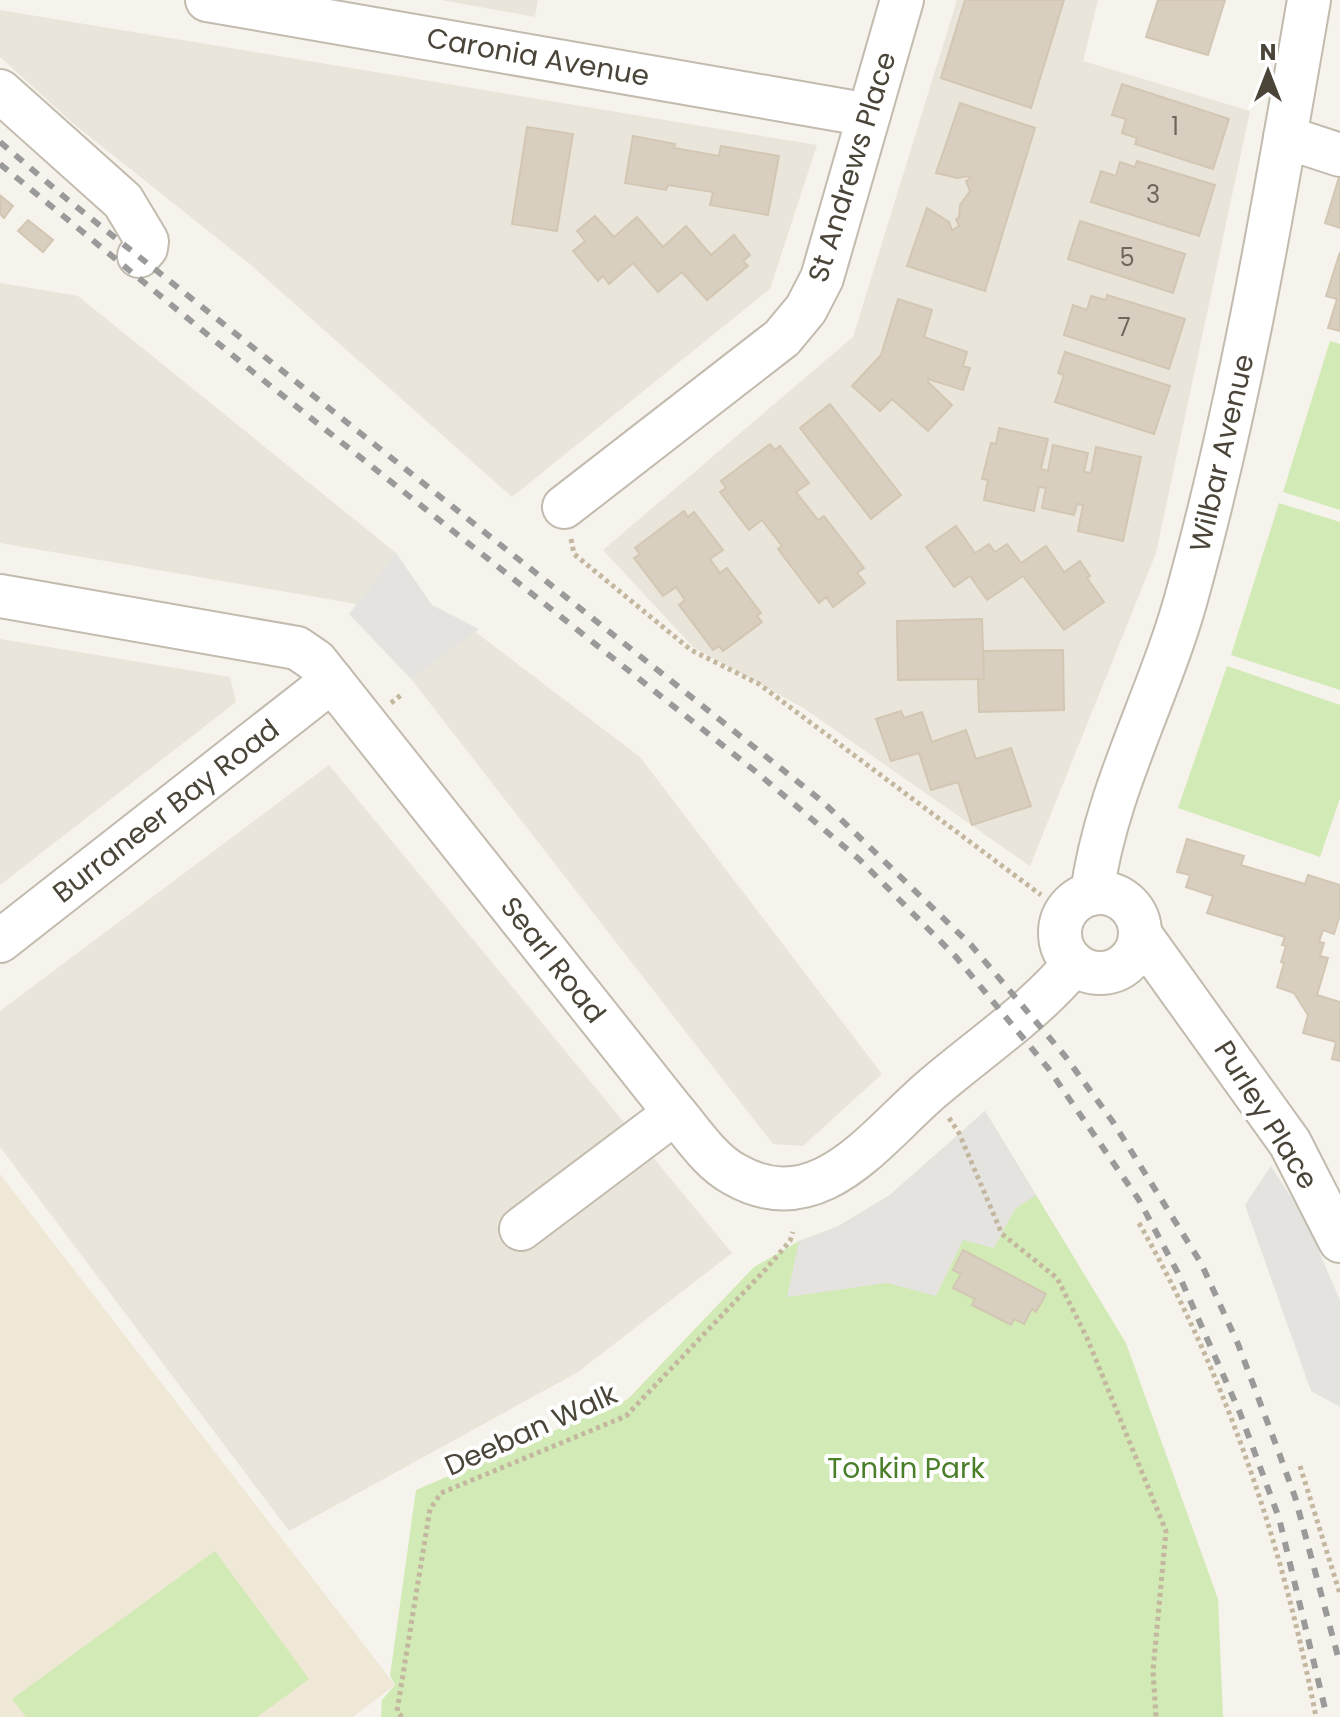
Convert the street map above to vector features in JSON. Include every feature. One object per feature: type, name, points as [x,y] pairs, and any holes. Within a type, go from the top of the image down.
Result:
[{"type":"street","name":"Caronia Avenue","points":[[207,0],[869,115]]},
{"type":"street","name":"St Andrews Place","points":[[564,507],[782,338],[806,309],[822,278],[902,0]]},
{"type":"street","name":"Wilbar Avenue","points":[[1092,894],[1103,832],[1192,580],[1252,321],[1309,0]]},
{"type":"street","points":[[0,91],[123,201],[147,241],[146,248],[139,256]]},
{"type":"street","points":[[1285,137],[1340,155]]},
{"type":"street","name":"Searl Road","points":[[0,596],[297,648],[316,661],[675,1113],[717,1161],[734,1174],[771,1187],[807,1186],[826,1180],[848,1167],[931,1090],[1033,1007],[1074,964]]},
{"type":"street","name":"Burraneer Bay Road","points":[[0,941],[332,681]]},
{"type":"street","points":[[1092,894],[1110,895],[1126,902],[1136,916],[1132,950],[1112,971],[1098,973],[1074,964],[1061,942],[1060,930],[1070,906],[1092,894]]},
{"type":"street","name":"Purley Place","points":[[1132,950],[1185,994],[1290,1143],[1340,1241]]},
{"type":"street","points":[[521,1229],[675,1113]]},
{"type":"path","points":[[564,507],[574,554],[691,650],[759,684],[1041,895]]},
{"type":"path","points":[[931,1090],[959,1133],[1002,1234],[1057,1278],[1087,1338],[1166,1531],[1153,1671],[1156,1717]]},
{"type":"path","points":[[1139,1223],[1183,1303],[1228,1407],[1289,1595],[1316,1717]]},
{"type":"path","name":"Deeban Walk","points":[[402,1717],[397,1711],[430,1509],[441,1493],[626,1416],[765,1270],[790,1241],[793,1232]]},
{"type":"path","points":[[1300,1466],[1340,1594]]},
{"type":"shaded area","points":[[441,0],[538,0],[535,17]]},
{"type":"shaded area","points":[[957,0],[1098,0],[1083,61],[1250,111],[1156,553],[1030,866],[805,709],[693,647],[603,550],[853,337]]},
{"type":"shaded area","points":[[0,10],[817,145],[770,289],[512,497],[251,265],[75,125],[0,57]]},
{"type":"shaded area","points":[[0,283],[78,296],[396,553],[357,604],[0,543]]},
{"type":"shaded area","points":[[396,553],[432,605],[479,629],[411,679],[349,614]]},
{"type":"shaded area","points":[[474,631],[640,757],[882,1074],[803,1146],[773,1144],[411,679]]},
{"type":"shaded area","points":[[0,639],[230,677],[236,702],[0,885]]},
{"type":"shaded area","points":[[329,765],[732,1253],[578,1372],[289,1531],[0,1147],[0,1011]]},
{"type":"shaded area","points":[[985,1111],[1036,1195],[1015,1209],[994,1248],[963,1240],[936,1296],[887,1283],[787,1297],[799,1241],[837,1227],[890,1195]]},
{"type":"shaded area","points":[[1271,1166],[1304,1217],[1340,1300],[1340,1407],[1311,1391],[1245,1205]]},
{"type":"shaded area","points":[[0,1174],[395,1685],[353,1717],[0,1717]]},
{"type":"green space","points":[[1330,341],[1340,344],[1340,510],[1283,492]]},
{"type":"green space","points":[[1279,503],[1340,522],[1340,690],[1231,655]]},
{"type":"green space","points":[[1227,666],[1340,705],[1340,798],[1320,857],[1178,808]]},
{"type":"green space","name":"Tonkin Park","points":[[985,1111],[1126,1343],[1218,1599],[1223,1717],[381,1717],[382,1700],[395,1685],[390,1676],[416,1490],[628,1399],[754,1267],[799,1241],[837,1227],[890,1195]]},
{"type":"green space","points":[[215,1551],[309,1679],[257,1717],[26,1717],[12,1699]]},
{"type":"building","points":[[965,0],[1064,0],[1031,108],[941,78]]},
{"type":"building","points":[[1158,0],[1225,0],[1208,55],[1146,37]]},
{"type":"building","points":[[1122,84],[1229,119],[1213,169],[1135,144],[1137,138],[1122,133],[1126,119],[1112,115]]},
{"type":"building","points":[[960,103],[1035,128],[985,291],[907,266],[927,208],[949,222],[952,230],[959,226],[956,219],[959,218],[960,205],[970,191],[966,181],[970,179],[969,176],[957,178],[936,173]]},
{"type":"building","points":[[527,127],[573,134],[557,231],[512,224]]},
{"type":"building","points":[[633,136],[675,144],[674,148],[719,156],[721,146],[779,156],[768,215],[710,205],[713,192],[668,185],[666,190],[625,183]]},
{"type":"building","points":[[1137,161],[1215,185],[1199,236],[1091,202],[1101,171],[1116,176],[1120,162],[1135,167]]},
{"type":"building","points":[[1340,174],[1340,228],[1325,223]]},
{"type":"building","points":[[1,196],[13,206],[4,218],[0,214]]},
{"type":"building","points":[[595,216],[614,237],[637,217],[663,247],[686,226],[711,255],[734,235],[750,255],[743,261],[748,266],[707,300],[682,272],[658,292],[633,263],[609,284],[603,276],[598,281],[573,251],[585,241],[577,231]]},
{"type":"building","points":[[28,220],[53,240],[43,252],[18,231]]},
{"type":"building","points":[[1080,221],[1185,254],[1173,293],[1068,259]]},
{"type":"building","points":[[1340,252],[1340,331],[1328,328],[1337,299],[1326,296]]},
{"type":"building","points":[[1107,295],[1185,319],[1169,369],[1064,335],[1073,305],[1087,310],[1091,296],[1106,300]]},
{"type":"building","points":[[898,299],[932,310],[924,337],[967,352],[963,366],[970,368],[963,390],[928,379],[952,405],[928,431],[892,399],[880,411],[852,386],[881,355]]},
{"type":"building","points":[[1065,352],[1170,386],[1154,434],[1055,402],[1064,375],[1058,373]]},
{"type":"building","points":[[830,404],[901,495],[871,519],[800,428]]},
{"type":"building","points":[[999,428],[1048,439],[1041,469],[1048,471],[1053,445],[1088,453],[1084,472],[1091,473],[1096,447],[1141,457],[1123,541],[1078,531],[1083,505],[1077,504],[1074,515],[1042,508],[1046,488],[1039,487],[1034,511],[984,500],[988,480],[982,479],[991,443],[996,444]]},
{"type":"building","points":[[770,444],[775,450],[780,446],[809,483],[796,492],[818,520],[824,516],[864,568],[857,573],[865,583],[833,607],[826,597],[819,603],[778,549],[782,546],[762,520],[749,530],[720,492],[726,488],[721,481]]},
{"type":"building","points":[[684,511],[688,517],[694,512],[723,550],[710,559],[720,573],[727,568],[761,613],[757,616],[762,622],[723,651],[719,646],[713,650],[679,605],[685,600],[676,587],[663,596],[634,558],[640,554],[635,548]]},
{"type":"building","points":[[956,526],[975,553],[989,544],[995,552],[1007,544],[1021,563],[1046,546],[1064,572],[1080,561],[1090,576],[1087,578],[1104,602],[1064,630],[1023,576],[987,600],[970,576],[954,587],[926,547]]},
{"type":"building","points":[[982,619],[984,679],[898,680],[897,621]]},
{"type":"building","points":[[1063,650],[1064,710],[979,712],[978,679],[984,679],[983,651]]},
{"type":"building","points":[[901,711],[904,718],[922,712],[932,742],[966,730],[976,759],[1011,748],[1031,806],[972,825],[958,782],[931,790],[919,753],[891,761],[876,719]]},
{"type":"building","points":[[1187,839],[1244,856],[1241,865],[1305,884],[1308,875],[1340,885],[1340,915],[1334,934],[1323,930],[1319,942],[1324,943],[1320,956],[1328,958],[1317,995],[1340,1002],[1340,1061],[1332,1059],[1336,1042],[1303,1033],[1308,1015],[1294,993],[1277,987],[1284,963],[1281,962],[1286,946],[1282,945],[1285,937],[1207,913],[1213,896],[1186,887],[1190,875],[1177,872]]},
{"type":"building","points":[[963,1250],[1046,1294],[1036,1312],[1032,1309],[1024,1324],[1014,1319],[1011,1325],[972,1305],[975,1299],[953,1288],[961,1274],[953,1270]]},
{"type":"railway","points":[[0,142],[68,200],[823,802],[971,945],[1065,1056],[1113,1122],[1201,1263],[1238,1344],[1295,1497],[1340,1664]]},
{"type":"railway","points":[[0,164],[253,372],[755,771],[860,860],[956,957],[1048,1068],[1139,1200],[1178,1273],[1240,1413],[1279,1518],[1327,1717]]}]
